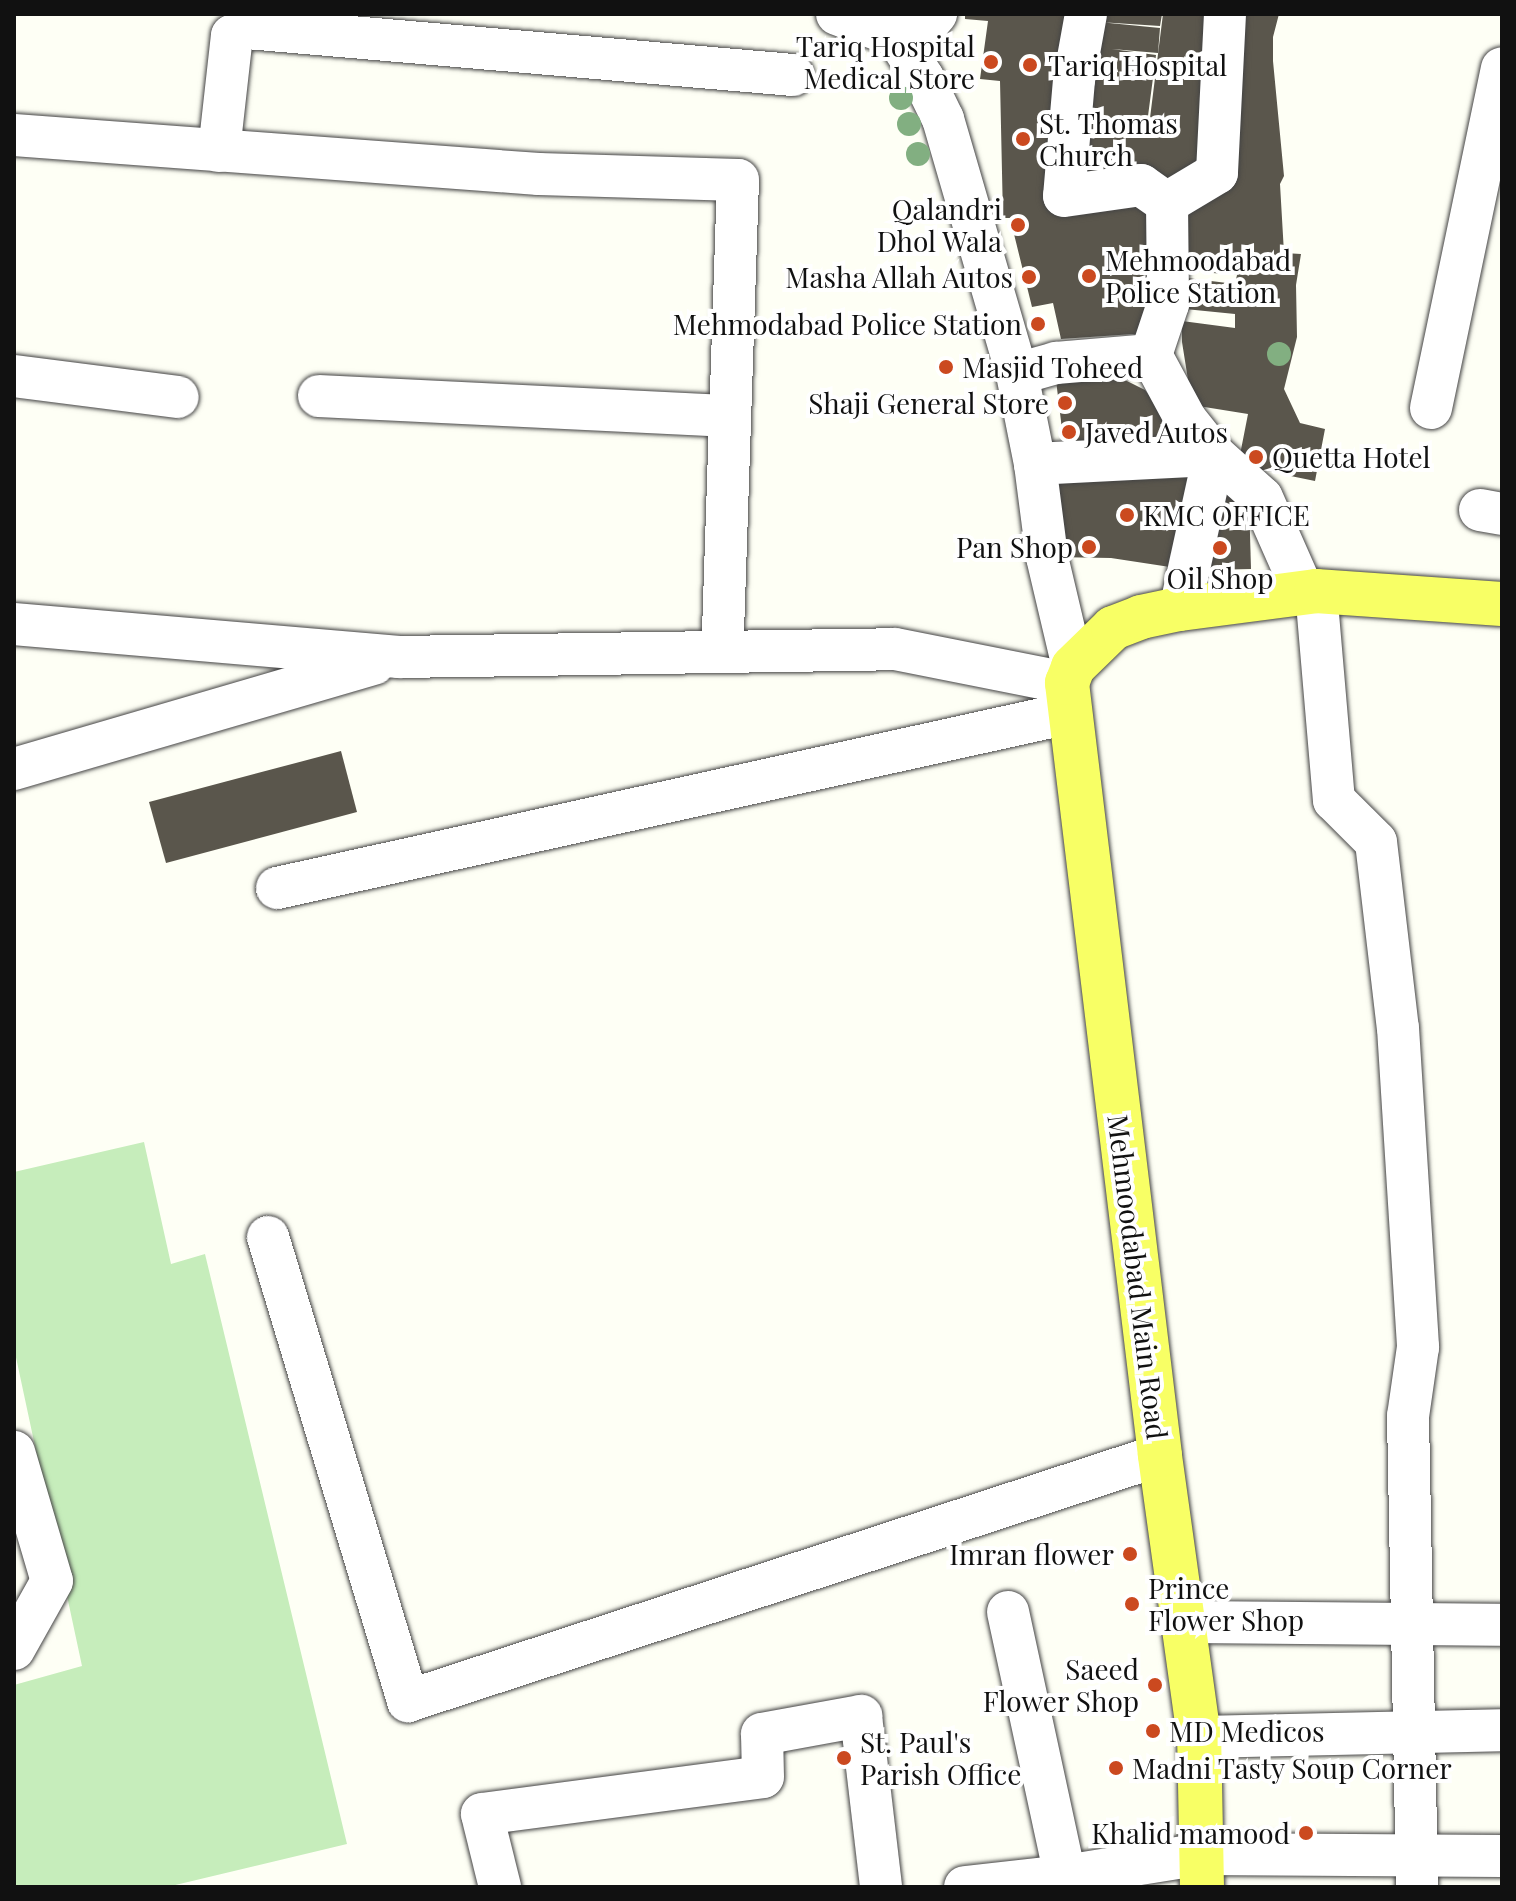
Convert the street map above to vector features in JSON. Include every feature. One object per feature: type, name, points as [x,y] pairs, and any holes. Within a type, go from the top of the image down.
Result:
[{"type":"main road","points":[[1069,688],[1113,628],[1141,617],[1180,609],[1309,591],[1502,604]]},
{"type":"main road","name":"Mehmoodabad Main Road","points":[[1069,688],[1160,1455],[1199,1737],[1202,1870]]},
{"type":"street","points":[[841,15],[898,25],[929,22],[936,14]]},
{"type":"street","points":[[1086,14],[1074,80],[1064,196],[1141,185],[1167,203]]},
{"type":"street","points":[[1167,203],[1217,173],[1225,14]]},
{"type":"street","name":"Mehmoodabad Main Road","points":[[898,25],[943,119],[1017,374],[1035,464],[1069,688]]},
{"type":"street","points":[[219,151],[232,36],[247,28],[793,75]]},
{"type":"street","points":[[1431,408],[1502,68]]},
{"type":"street","points":[[14,135],[539,174],[738,180],[722,652]]},
{"type":"street","points":[[1167,203],[1168,304],[1151,355],[1186,420],[1214,455],[1262,498],[1309,591],[1334,800],[1376,842],[1398,1028],[1418,1347],[1408,1416],[1417,1871]]},
{"type":"street","points":[[1017,374],[1056,363],[1151,355]]},
{"type":"street","points":[[14,376],[178,397]]},
{"type":"street","points":[[319,396],[730,416]]},
{"type":"street","points":[[1035,464],[1214,455]]},
{"type":"street","points":[[1180,609],[1214,455]]},
{"type":"street","points":[[14,624],[399,657],[895,649],[1069,688]]},
{"type":"street","points":[[14,769],[399,657]]},
{"type":"street","points":[[277,888],[1069,688]]},
{"type":"street","points":[[268,1237],[408,1701],[1160,1455]]},
{"type":"street","points":[[14,1452],[52,1581],[14,1649]]},
{"type":"street","points":[[1008,1612],[1065,1876]]},
{"type":"street","points":[[1183,1622],[1502,1625]]},
{"type":"street","points":[[500,1887],[482,1814],[763,1777],[762,1734],[861,1716],[881,1887]]},
{"type":"street","points":[[1199,1737],[1502,1730]]},
{"type":"street","points":[[965,1887],[1065,1876],[1202,1870],[1417,1871],[1502,1856]]},
{"type":"green space","points":[[144,1142],[171,1264],[205,1254],[347,1844],[167,1887],[14,1887],[14,1685],[82,1666],[14,1348],[14,1172]]},
{"type":"building","points":[[965,14],[1074,14],[1058,210],[1146,199],[1157,250],[1148,333],[1061,339],[1053,303],[1032,307],[1010,218],[1003,218],[1000,81],[980,79],[988,21],[965,19]]},
{"type":"building","points":[[1094,14],[1162,14],[1160,26],[1099,22],[1160,28],[1158,53],[1112,49],[1156,55],[1148,116],[1133,115],[1150,118],[1163,14],[1220,14],[1215,126],[1184,189],[1071,181],[1079,110],[1103,113],[1079,109]]},
{"type":"building","points":[[1232,14],[1279,14],[1273,37],[1273,61],[1284,176],[1280,184],[1284,253],[1301,254],[1296,285],[1297,337],[1284,389],[1300,423],[1325,429],[1315,481],[1238,465],[1248,414],[1192,405],[1182,342],[1182,321],[1235,328],[1235,314],[1175,308],[1179,277],[1235,284],[1237,275],[1177,270],[1185,206],[1230,173]]},
{"type":"building","points":[[1123,379],[1145,390],[1187,447],[1064,446],[1056,380]]},
{"type":"building","points":[[1202,469],[1170,567],[1111,558],[1052,557],[1049,473]]},
{"type":"building","points":[[1211,478],[1249,500],[1251,569],[1206,570]]},
{"type":"building","points":[[341,751],[357,812],[166,863],[149,802]]},
{"type":"place","name":"Tariq Hospital Medical Store","points":[[991,62]]},
{"type":"place","name":"Tariq Hospital","points":[[1030,65]]},
{"type":"place","name":"St. Thomas Church","points":[[1023,139]]},
{"type":"place","name":"Qalandri Dhol Wala","points":[[1018,225]]},
{"type":"place","name":"Mehmoodabad Police Station","points":[[1089,276]]},
{"type":"place","name":"Masha Allah Autos","points":[[1029,277]]},
{"type":"place","name":"Mehmodabad Police Station","points":[[1038,324]]},
{"type":"place","name":"Masjid Toheed","points":[[946,367]]},
{"type":"place","name":"Shaji General Store","points":[[1065,403]]},
{"type":"place","name":"Javed Autos","points":[[1069,432]]},
{"type":"place","name":"Quetta Hotel","points":[[1256,457]]},
{"type":"place","name":"KMC OFFICE","points":[[1127,515]]},
{"type":"place","name":"Pan Shop","points":[[1089,547]]},
{"type":"place","name":"Oil Shop","points":[[1220,548]]},
{"type":"place","name":"Imran flower","points":[[1130,1554]]},
{"type":"place","name":"Prince Flower Shop","points":[[1132,1604]]},
{"type":"place","name":"Saeed Flower Shop","points":[[1155,1685]]},
{"type":"place","name":"MD Medicos","points":[[1153,1731]]},
{"type":"place","name":"St. Paul's Parish Office","points":[[844,1758]]},
{"type":"place","name":"Madni Tasty Soup Corner","points":[[1116,1768]]},
{"type":"place","name":"Khalid mamood","points":[[1306,1833]]}]
